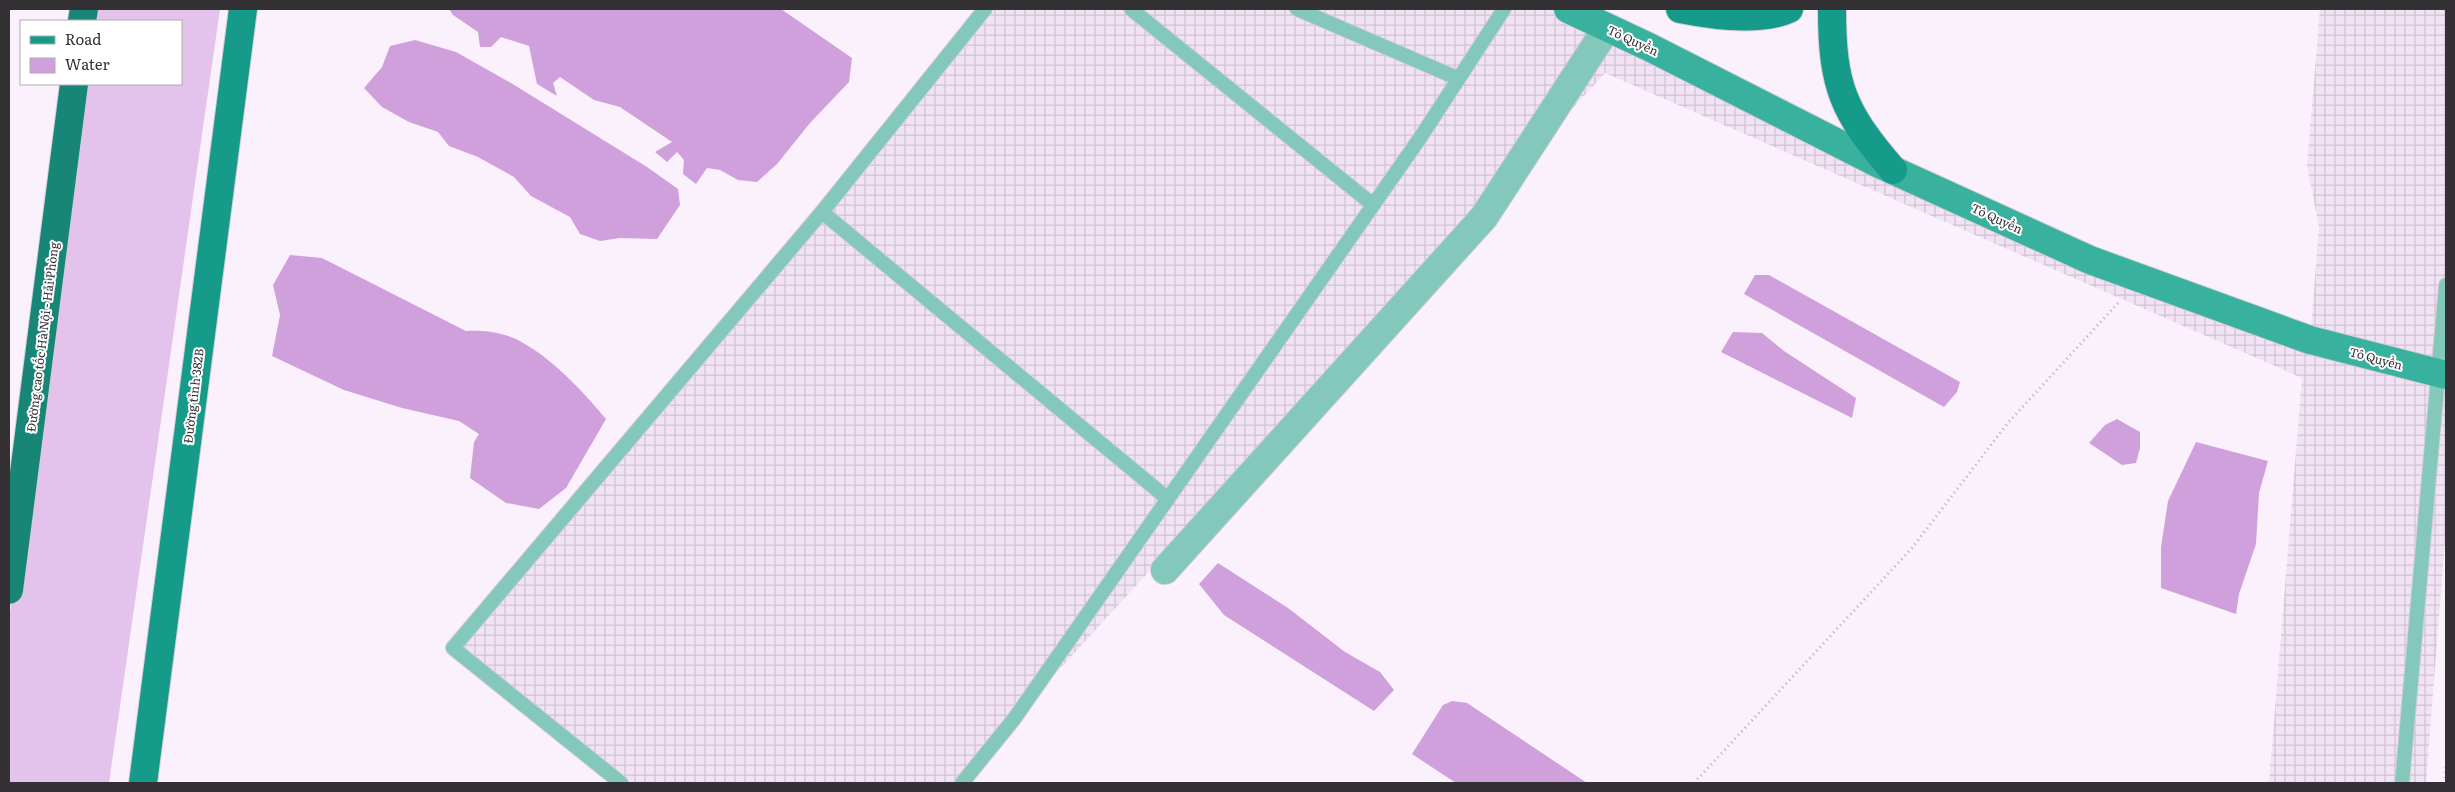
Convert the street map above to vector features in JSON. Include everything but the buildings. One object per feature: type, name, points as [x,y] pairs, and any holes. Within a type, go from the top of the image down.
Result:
[{"type":"highway","name":"Đường cao tốc Hà Nội - Hải Phòng","points":[[9,590],[74,85]]},
{"type":"main road","name":"Đường tỉnh 382B","points":[[143,783],[242,9]]},
{"type":"main road","name":"Tô Quyền","points":[[1568,9],[1649,47],[1894,170],[2090,260],[2310,340],[2442,374]]},
{"type":"main road","points":[[1680,9],[1738,16],[1789,9]]},
{"type":"main road","points":[[1832,9],[1835,70],[1846,103],[1856,123],[1894,170]]},
{"type":"street","points":[[1165,570],[1484,218],[1607,28]]},
{"type":"lane","points":[[621,783],[453,648],[822,212],[985,9]]},
{"type":"lane","points":[[1130,9],[1372,204]]},
{"type":"lane","points":[[1297,9],[1457,78]]},
{"type":"lane","points":[[962,783],[1014,720],[1372,204],[1420,138],[1457,78],[1504,9]]},
{"type":"lane","points":[[822,212],[1168,499]]},
{"type":"lane","points":[[2402,783],[2442,374],[2446,285]]},
{"type":"path","points":[[1694,783],[1912,548],[2008,424],[2140,279]]},
{"type":"path","points":[[2445,783],[2446,766]]},
{"type":"shaded area","points":[[89,9],[220,9],[109,783],[9,783],[9,621],[79,85],[182,85],[182,20],[87,20]]},
{"type":"shaded area","points":[[985,9],[1568,9],[1877,163],[2310,340],[2319,227],[2307,166],[2320,9],[2446,9],[2446,527],[2426,783],[2269,783],[2302,378],[1605,73],[1014,719],[962,783],[621,783],[453,648]]},
{"type":"water","points":[[449,9],[781,9],[852,58],[849,82],[810,123],[777,164],[757,182],[738,180],[720,170],[707,168],[696,184],[683,174],[684,160],[677,152],[667,162],[655,152],[672,142],[620,107],[594,100],[560,77],[553,83],[557,96],[537,84],[529,46],[501,37],[491,47],[480,47],[478,32],[453,15]]},
{"type":"water","points":[[415,40],[456,52],[511,83],[647,167],[678,189],[680,205],[657,239],[620,238],[600,241],[580,234],[570,217],[531,196],[514,177],[478,157],[449,146],[438,132],[409,122],[382,107],[364,88],[382,67],[390,46]]},
{"type":"water","points":[[290,255],[322,258],[466,331],[491,332],[516,339],[553,364],[576,385],[606,419],[566,488],[539,509],[506,503],[470,478],[474,442],[479,434],[459,421],[402,408],[344,390],[272,356],[280,315],[273,285]]},
{"type":"water","points":[[1755,275],[1769,275],[1960,382],[1957,392],[1944,407],[1744,294]]},
{"type":"water","points":[[1733,332],[1762,333],[1784,351],[1856,398],[1852,418],[1721,352]]},
{"type":"water","points":[[2117,419],[2140,432],[2140,448],[2136,463],[2122,465],[2089,443],[2105,425]]},
{"type":"water","points":[[2196,442],[2268,461],[2259,493],[2256,544],[2239,594],[2236,614],[2161,588],[2161,547],[2168,501]]},
{"type":"water","points":[[1218,563],[1288,608],[1345,652],[1380,672],[1394,690],[1374,711],[1224,615],[1199,584]]},
{"type":"water","points":[[1452,701],[1467,703],[1587,783],[1456,783],[1412,754],[1443,705]]}]
